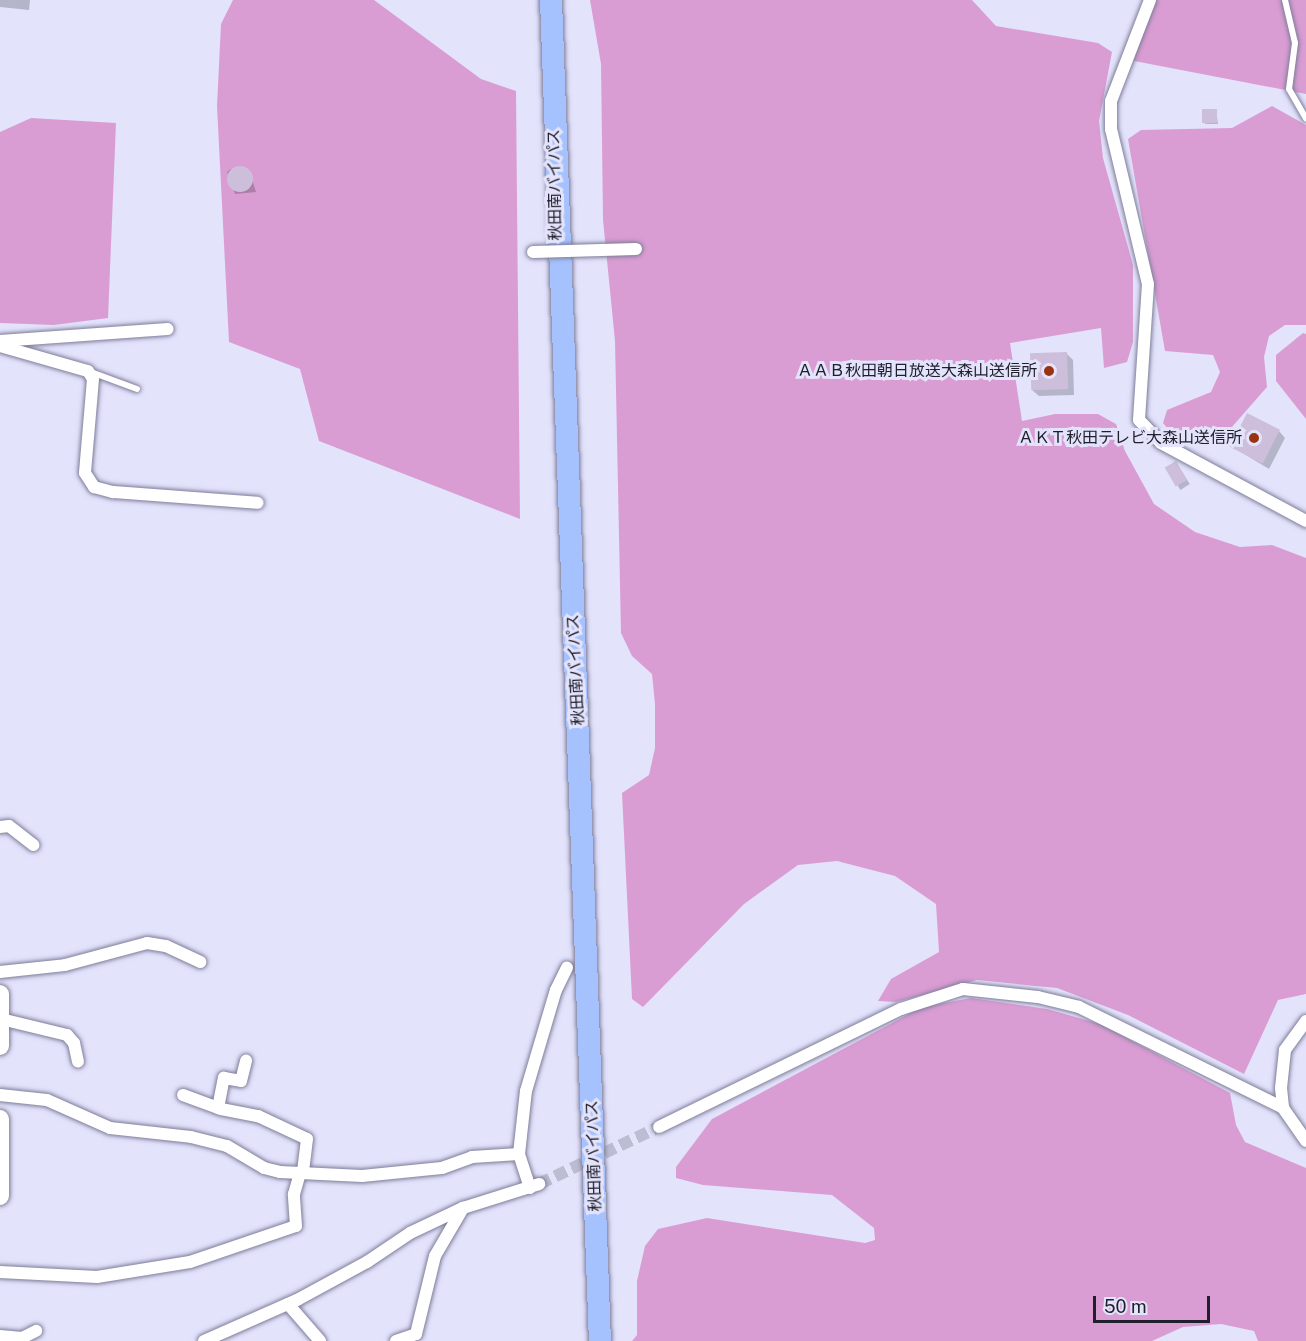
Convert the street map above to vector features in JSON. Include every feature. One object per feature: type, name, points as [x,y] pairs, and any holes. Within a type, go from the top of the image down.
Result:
[{"type":"highway","name":"秋田南バイパス","points":[[551,0],[600,1341]]},
{"type":"street","points":[[1150,0],[1111,101],[1111,129],[1148,285],[1139,420],[1161,443],[1306,521]]},
{"type":"street","points":[[533,252],[636,249]]},
{"type":"street","points":[[0,341],[168,329]]},
{"type":"street","points":[[0,346],[88,370],[93,379],[85,473],[94,487],[113,492],[258,503]]},
{"type":"street","points":[[0,827],[9,826],[33,845]]},
{"type":"street","points":[[0,972],[65,965],[147,943],[166,946],[201,962]]},
{"type":"street","points":[[204,1341],[288,1304],[368,1262],[410,1233],[463,1208],[535,1186],[519,1154],[526,1090],[556,990],[567,967]]},
{"type":"street","points":[[659,1127],[901,1009],[963,989],[1038,997],[1078,1007],[1282,1108],[1306,1141]]},
{"type":"street","points":[[0,994],[0,1046]]},
{"type":"street","points":[[1,1019],[67,1035],[74,1043],[78,1062]]},
{"type":"street","points":[[1282,1108],[1282,1062],[1291,1039],[1306,1021]]},
{"type":"street","points":[[218,1108],[224,1078],[241,1081],[246,1061]]},
{"type":"street","points":[[0,1095],[47,1100],[110,1128],[182,1136],[227,1146],[264,1168],[301,1173],[362,1176],[442,1168],[472,1157],[519,1154]]},
{"type":"street","points":[[0,1272],[97,1277],[190,1262],[296,1226],[294,1194],[301,1173],[307,1139],[258,1116],[218,1108],[183,1095]]},
{"type":"street","points":[[0,1119],[0,1185]]},
{"type":"street","points":[[396,1341],[416,1334],[435,1256],[463,1208]]},
{"type":"street","points":[[288,1304],[320,1341]]},
{"type":"street","points":[[1,1338],[22,1338],[36,1331]]},
{"type":"lane","points":[[1286,0],[1295,43],[1289,88],[1306,118]]},
{"type":"lane","points":[[88,370],[137,389]]},
{"type":"shaded area","points":[[233,0],[374,0],[481,79],[516,91],[520,519],[319,441],[300,369],[229,342],[217,106],[221,24]]},
{"type":"shaded area","points":[[590,0],[972,0],[996,26],[1098,43],[1112,52],[1099,121],[1103,158],[1133,265],[1133,342],[1127,362],[1104,368],[1101,328],[1010,343],[1022,421],[1055,414],[1098,414],[1116,424],[1125,451],[1154,504],[1195,532],[1240,547],[1272,545],[1306,558],[1306,994],[1278,1000],[1244,1074],[1128,1015],[1057,988],[977,980],[896,1002],[878,1001],[891,979],[939,952],[936,904],[895,876],[837,861],[798,865],[744,904],[643,1007],[632,999],[622,793],[649,775],[655,748],[655,704],[652,674],[632,656],[621,633],[615,341],[603,220],[601,64]]},
{"type":"shaded area","points":[[1150,0],[1306,0],[1306,94],[1129,60]]},
{"type":"shaded area","points":[[1272,106],[1306,125],[1306,325],[1285,325],[1269,336],[1264,357],[1267,387],[1217,444],[1181,445],[1163,423],[1167,410],[1211,392],[1220,372],[1213,355],[1165,351],[1128,139],[1141,130],[1232,128]]},
{"type":"shaded area","points":[[31,118],[116,123],[108,318],[54,325],[0,323],[0,132]]},
{"type":"shaded area","points":[[1303,333],[1306,334],[1306,419],[1276,381],[1276,355]]},
{"type":"shaded area","points":[[971,998],[1047,1009],[1100,1024],[1230,1093],[1236,1125],[1245,1142],[1306,1168],[1306,1341],[1258,1341],[1254,1331],[1221,1324],[1183,1327],[1152,1341],[632,1341],[637,1335],[637,1281],[645,1246],[658,1229],[707,1218],[865,1243],[875,1240],[874,1228],[832,1195],[703,1185],[676,1178],[676,1167],[712,1119],[922,1007]]},
{"type":"building","points":[[1202,109],[1217,109],[1217,123],[1202,123]]},
{"type":"building","points":[[240,166],[249,170],[253,179],[249,188],[240,192],[231,188],[227,179],[231,170]]},
{"type":"building","name":"ＡＡＢ秋田朝日放送大森山送信所","points":[[1067,352],[1068,389],[1031,390],[1030,353]]},
{"type":"building","name":"ＡＫＴ秋田テレビ大森山送信所","points":[[1247,413],[1280,430],[1263,464],[1230,447]]},
{"type":"building","points":[[1176,461],[1187,480],[1176,487],[1165,468]]},
{"type":"tunnel","points":[[539,1184],[659,1127]]},
{"type":"place","name":"ＡＡＢ秋田朝日放送大森山送信所","points":[[1049,371]]},
{"type":"place","name":"ＡＫＴ秋田テレビ大森山送信所","points":[[1254,438]]}]
